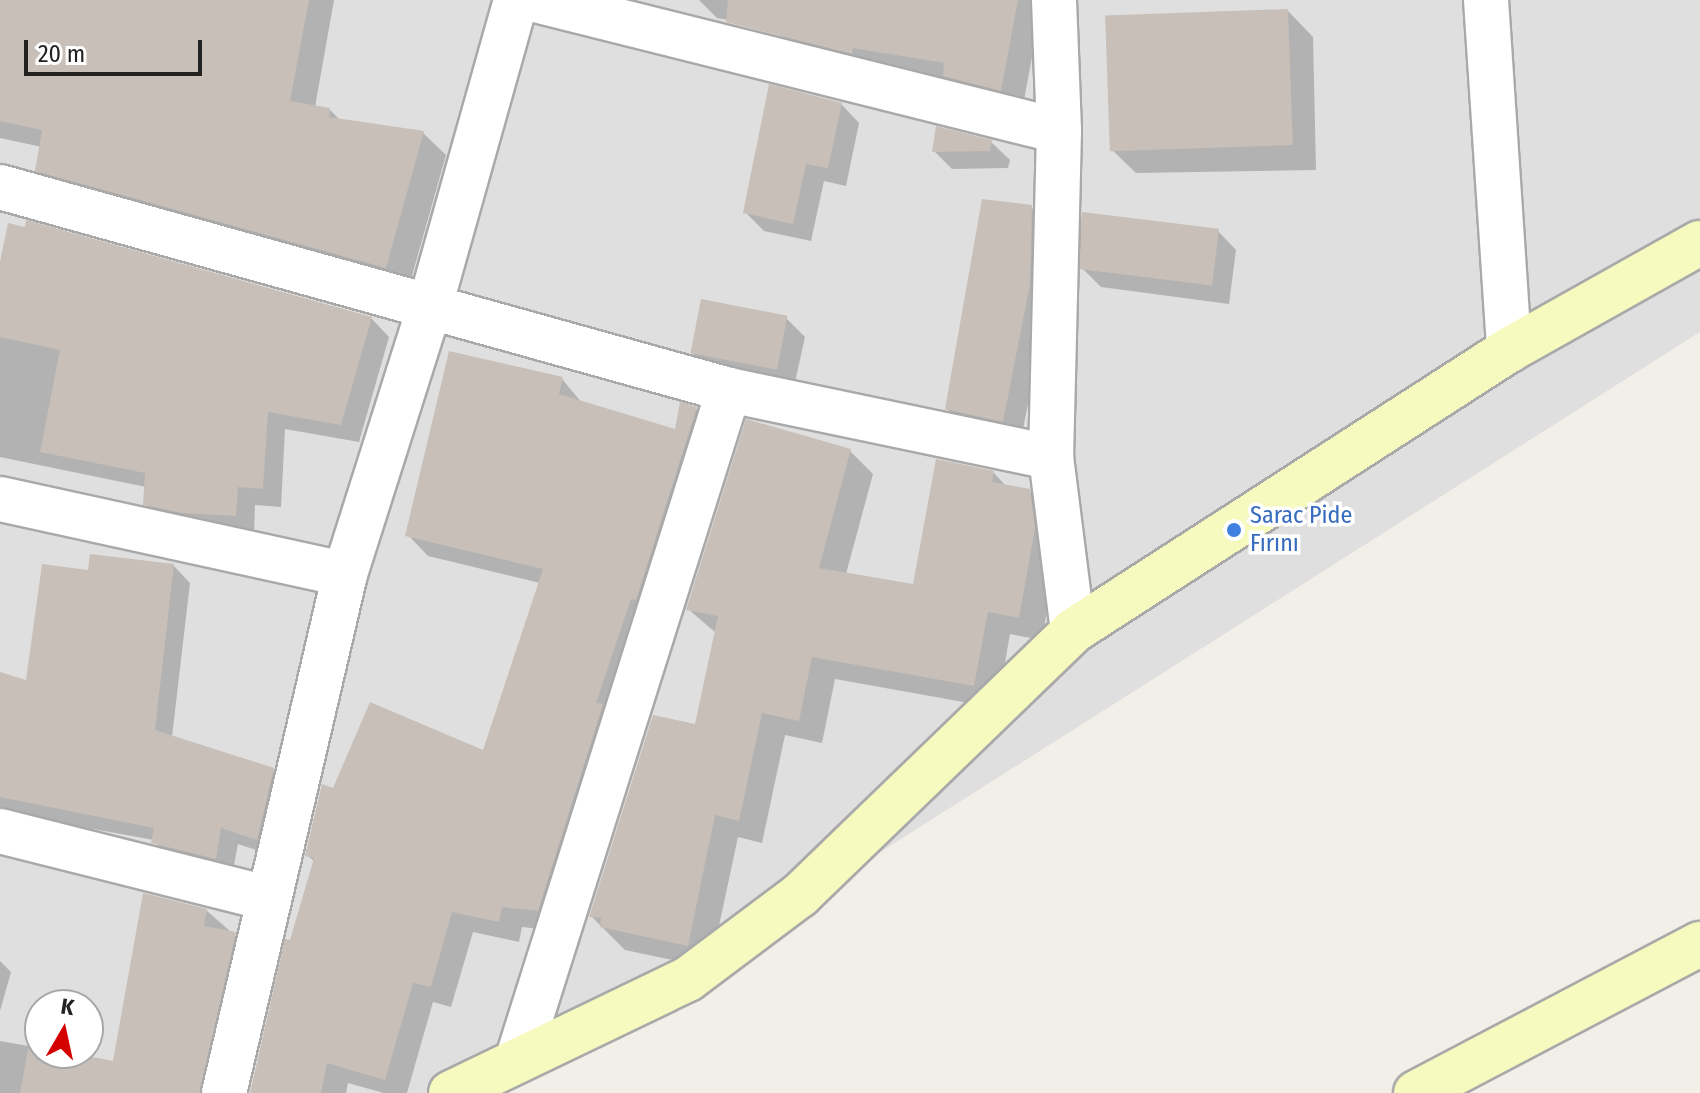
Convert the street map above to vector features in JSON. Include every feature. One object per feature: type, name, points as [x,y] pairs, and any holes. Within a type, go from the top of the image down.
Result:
[{"type":"street","points":[[224,1093],[345,574],[430,306],[516,0]]},
{"type":"street","points":[[535,0],[1059,131]]},
{"type":"street","points":[[1054,0],[1059,131],[1051,457],[1073,631]]},
{"type":"street","points":[[1486,0],[1509,350]]},
{"type":"street","points":[[0,187],[729,390],[1051,457]]},
{"type":"street","points":[[451,1093],[688,979],[800,895],[1073,631],[1509,350],[1700,243]]},
{"type":"street","points":[[517,1061],[729,390]]},
{"type":"street","points":[[0,499],[345,574]]},
{"type":"street","points":[[0,831],[267,898]]},
{"type":"street","points":[[1416,1093],[1700,944]]},
{"type":"shaded area","points":[[0,0],[1700,0],[1700,332],[501,1093],[0,1093]]},
{"type":"building","points":[[0,0],[309,0],[290,101],[330,108],[329,117],[424,131],[386,268],[35,171],[42,130],[0,121]]},
{"type":"building","points":[[728,0],[1018,0],[1001,91],[943,76],[944,63],[853,48],[852,54],[726,22]]},
{"type":"building","points":[[1288,9],[1293,145],[1110,151],[1105,15]]},
{"type":"building","points":[[769,84],[842,103],[828,168],[806,164],[793,224],[743,213]]},
{"type":"building","points":[[936,126],[992,140],[990,151],[932,152]]},
{"type":"building","points":[[982,199],[1032,205],[1030,284],[1003,422],[945,409]]},
{"type":"building","points":[[1082,212],[1219,229],[1212,285],[1075,269]]},
{"type":"building","points":[[26,220],[372,317],[341,425],[268,412],[263,489],[238,487],[236,516],[182,513],[143,505],[145,473],[40,452],[60,350],[0,337],[0,262],[8,223],[25,227]]},
{"type":"building","points":[[701,299],[787,316],[777,370],[691,353]]},
{"type":"building","points":[[449,351],[563,377],[559,394],[675,429],[680,402],[697,407],[636,600],[631,599],[596,703],[603,704],[538,911],[502,907],[499,922],[452,912],[431,987],[413,983],[385,1080],[327,1063],[321,1093],[250,1093],[285,939],[290,940],[314,858],[305,856],[322,784],[333,788],[370,702],[483,750],[543,569],[405,536]]},
{"type":"building","points":[[746,419],[851,449],[819,568],[913,584],[936,459],[994,471],[992,482],[1030,489],[1035,528],[1019,618],[988,612],[974,686],[812,657],[799,721],[762,713],[739,821],[715,815],[688,946],[600,927],[601,918],[589,917],[653,715],[695,724],[718,616],[686,610]]},
{"type":"building","points":[[90,554],[174,564],[155,730],[274,768],[257,840],[221,828],[216,859],[151,843],[154,828],[0,797],[0,672],[26,680],[42,564],[88,570]]},
{"type":"building","points":[[143,893],[207,909],[204,926],[236,932],[200,1093],[20,1093],[24,1069],[104,1069],[104,1059],[113,1061]]},
{"type":"place","name":"Sarac Pide Fırını","points":[[1234,530]]}]
